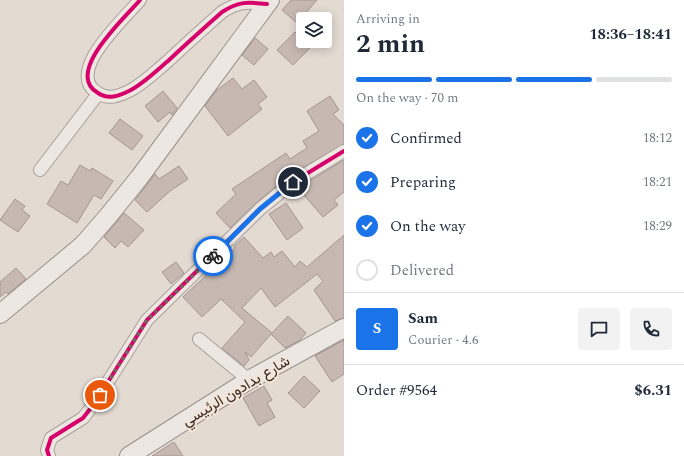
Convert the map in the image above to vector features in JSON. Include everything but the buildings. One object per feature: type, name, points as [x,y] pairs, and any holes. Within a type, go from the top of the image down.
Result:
[{"type":"main road","points":[[0,314],[83,245],[109,215],[143,172],[269,2]]},
{"type":"main road","name":"شارع بدادون الرئيسي","points":[[129,456],[249,380],[344,328]]},
{"type":"street","points":[[140,0],[93,54],[88,67],[88,78],[93,91],[98,94],[116,97],[131,90],[151,75],[222,12],[234,4],[269,2]]},
{"type":"street","points":[[40,170],[98,94]]},
{"type":"street","points":[[49,456],[47,450],[51,438],[83,418],[94,404],[147,320],[260,209],[293,182],[344,151]]},
{"type":"street","points":[[199,339],[249,380]]},
{"type":"cycle path","points":[[140,0],[111,32],[92,59],[88,72],[89,84],[102,95],[110,97],[117,96],[139,85],[228,8],[244,3],[267,4]]},
{"type":"cycle path","points":[[49,456],[47,450],[51,438],[83,418],[94,404],[147,320],[260,209],[293,182],[344,151]]},
{"type":"way so far","points":[[100,395],[131,343],[147,320],[213,256]]},
{"type":"route","points":[[213,256],[260,209],[293,182]]}]
